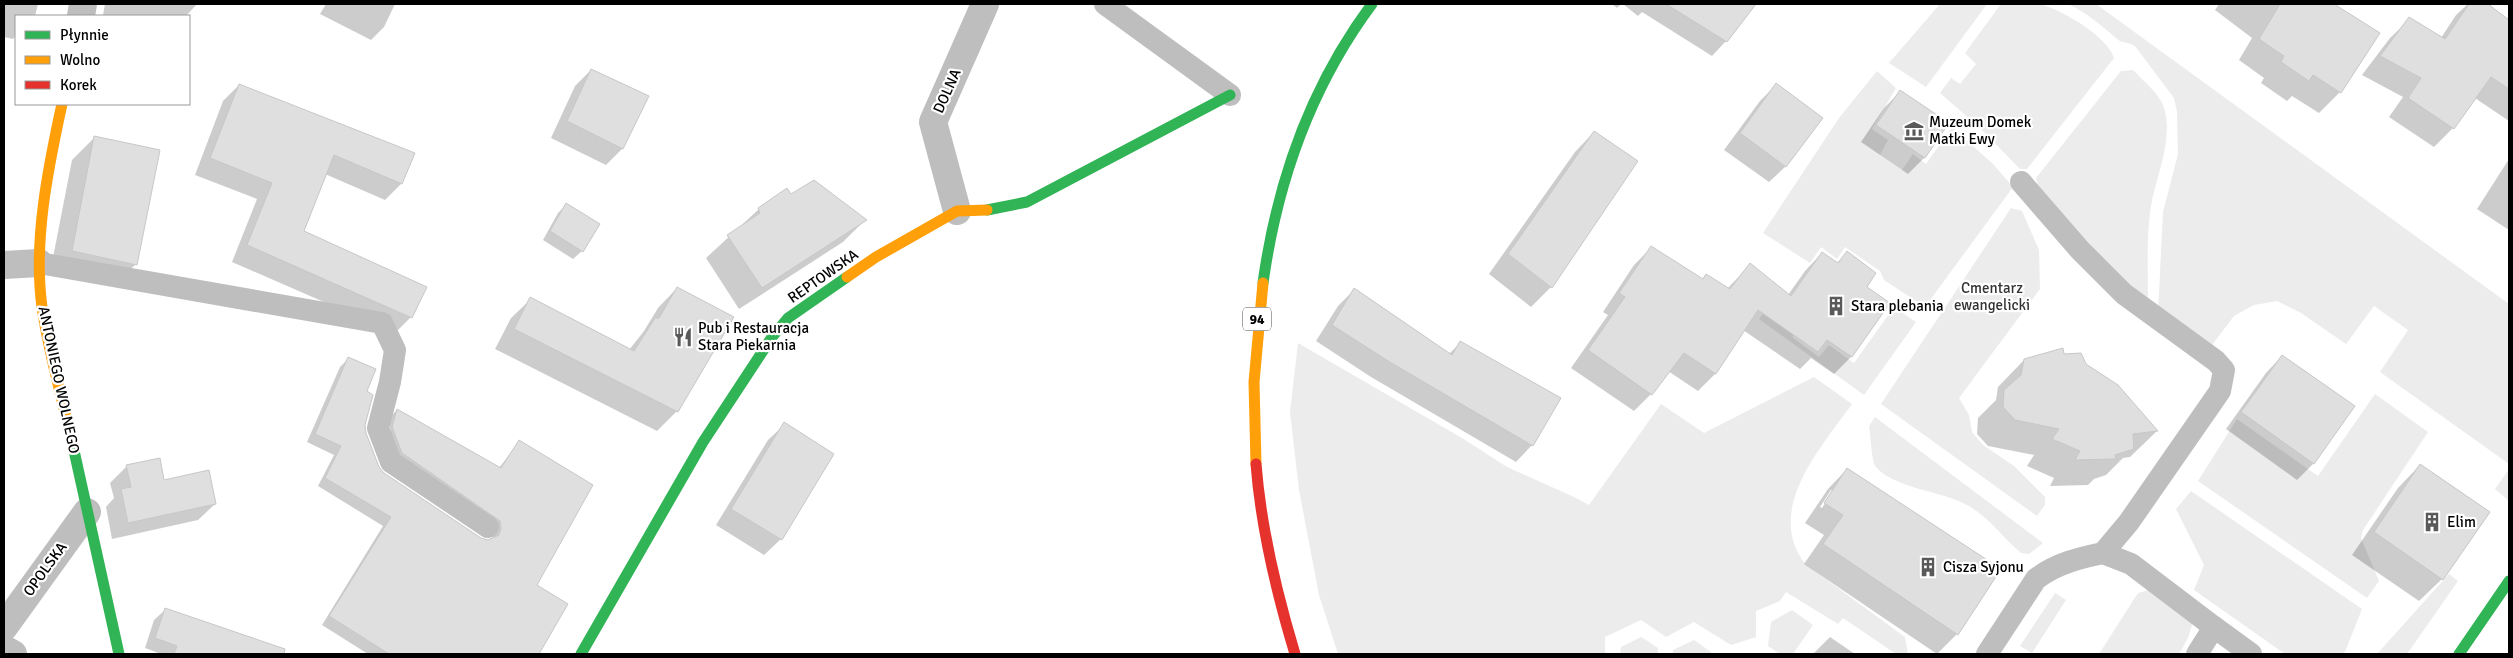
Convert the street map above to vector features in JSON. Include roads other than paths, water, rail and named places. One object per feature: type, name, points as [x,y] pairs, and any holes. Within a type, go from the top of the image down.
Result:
[{"type":"street","name":"DOLNA","points":[[957,211],[934,122],[985,4]]},
{"type":"street","name":"94","points":[[1295,654],[1279,606],[1265,539],[1255,469],[1252,396],[1258,312],[1268,250],[1287,170],[1308,110],[1336,55],[1372,4]]},
{"type":"street","name":"REPTOWSKA","points":[[581,654],[703,442],[772,337],[788,318],[876,257],[957,211],[994,210],[1027,202],[1230,95]]},
{"type":"street","name":"ANTONIEGO WOLNEGO","points":[[62,105],[49,165],[38,263],[42,307],[119,654]]},
{"type":"street","points":[[4,265],[38,263]]},
{"type":"street","name":"OPOLSKA","points":[[4,627],[87,512]]},
{"type":"street","points":[[2459,654],[2509,581]]},
{"type":"street","points":[[4,649],[14,654]]},
{"type":"lane","points":[[1105,4],[1230,95]]},
{"type":"lane","points":[[2021,182],[2080,250],[2124,294],[2216,362],[2224,370],[2220,391],[2129,522],[2103,553]]},
{"type":"lane","points":[[38,263],[382,323],[395,350],[390,382],[378,428],[391,462],[488,527]]},
{"type":"lane","points":[[1987,654],[2036,579],[2047,571],[2076,559],[2103,553],[2131,564],[2251,654]]},
{"type":"lane","points":[[2197,654],[2214,627]]},
{"type":"place","name":"Muzeum Domek Matki Ewy","points":[[1914,131]]},
{"type":"place","name":"Stara plebania","points":[[1836,306]]},
{"type":"place","name":"Pub i Restauracja Stara Piekarnia","points":[[683,337]]},
{"type":"place","name":"Elim","points":[[2432,522]]},
{"type":"place","name":"Cisza Syjonu","points":[[1928,567]]},
{"type":"park label","name":"Cmentarz ewangelicki","points":[[1992,296]]}]
